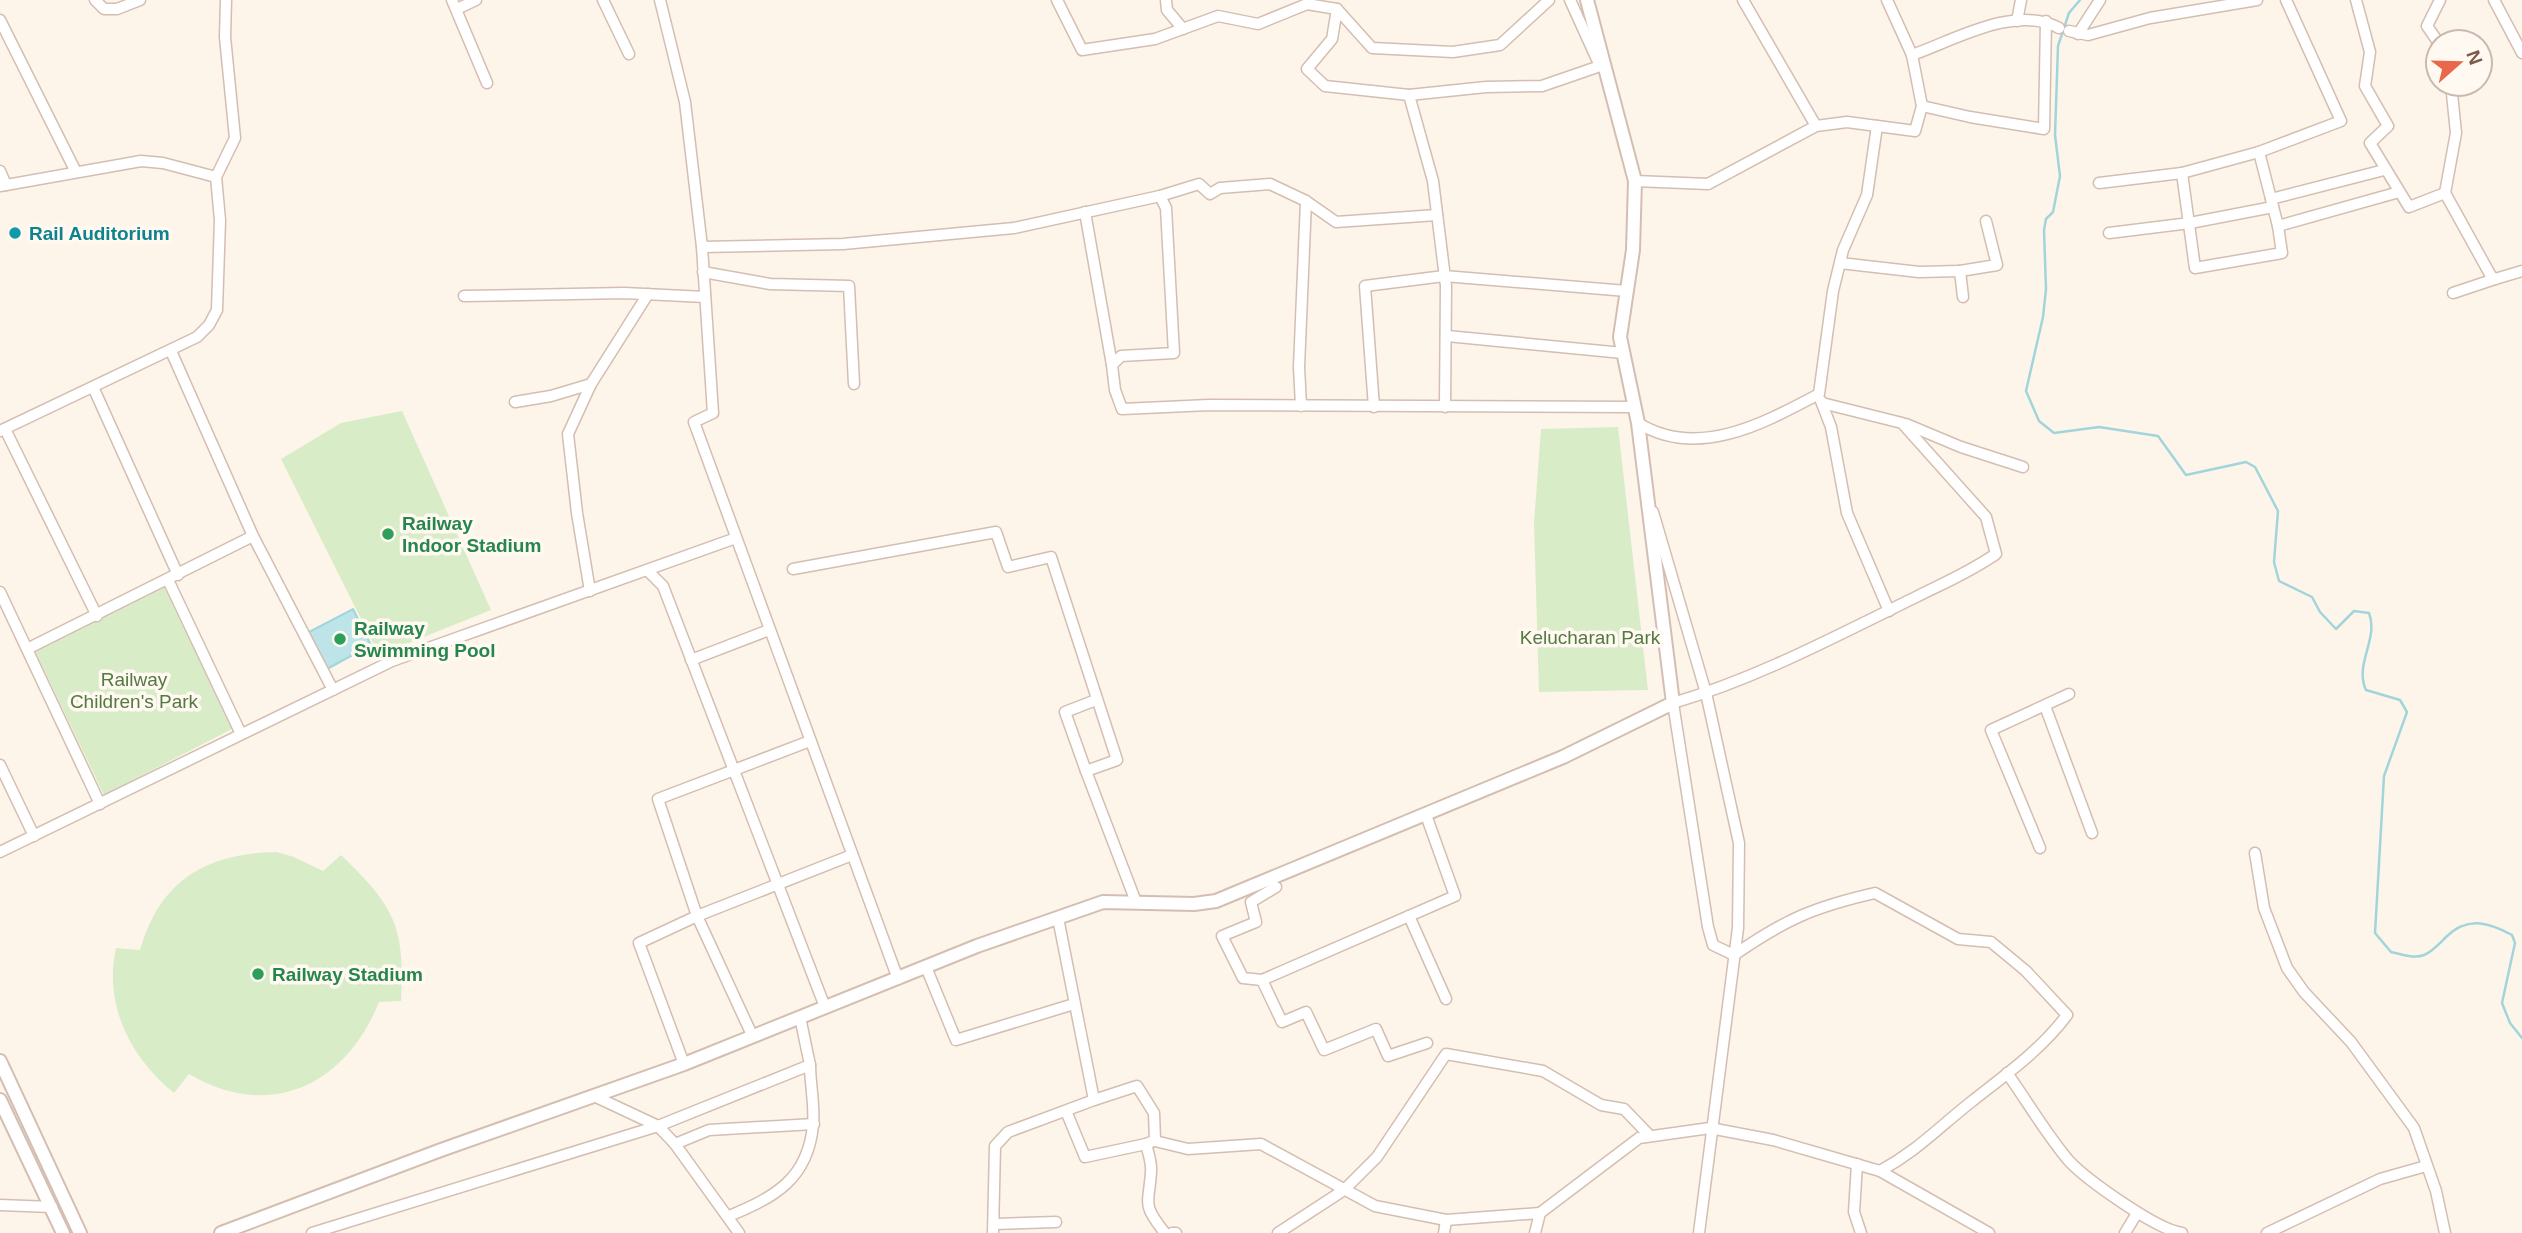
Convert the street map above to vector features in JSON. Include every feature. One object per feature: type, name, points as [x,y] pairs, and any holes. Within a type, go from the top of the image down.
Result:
[{"type":"street","points":[[95,0],[104,9],[117,9],[140,0]]},
{"type":"street","points":[[97,616],[2,430],[197,337],[209,325],[217,310],[220,220],[216,177],[235,138],[225,37],[226,0]]},
{"type":"street","points":[[476,0],[455,5],[487,83]]},
{"type":"street","points":[[603,0],[629,54]]},
{"type":"street","points":[[660,0],[685,102],[702,247],[713,413],[694,422],[898,979]]},
{"type":"street","points":[[1057,0],[1083,50],[1155,39],[1218,16],[1258,23],[1307,4],[1337,9],[1372,48],[1453,52],[1500,45],[1549,0]]},
{"type":"street","points":[[1166,0],[1167,10],[1183,29]]},
{"type":"street","points":[[1337,9],[1332,39],[1307,69],[1325,86],[1409,96],[1486,87],[1542,86],[1600,66],[1570,0]]},
{"type":"street","points":[[1587,0],[1635,181],[1633,250],[1620,337],[1638,423],[1673,703],[1708,927],[1713,944],[1734,955]]},
{"type":"street","points":[[1743,0],[1816,126]]},
{"type":"street","points":[[1635,181],[1708,184],[1816,126],[1847,122],[1915,131],[1922,106],[1912,55],[1887,0]]},
{"type":"street","points":[[2017,20],[2021,0]]},
{"type":"street","points":[[2069,31],[2100,0]]},
{"type":"street","points":[[1912,55],[2010,20],[2046,21],[2069,31],[2088,35],[2150,18],[2258,0]]},
{"type":"street","points":[[2099,183],[2182,173],[2259,152],[2341,121],[2286,0]]},
{"type":"street","points":[[2356,0],[2370,52],[2365,86],[2388,126],[2370,143],[2409,207],[2445,193]]},
{"type":"street","points":[[2428,28],[2440,0]]},
{"type":"street","points":[[2494,0],[2522,53]]},
{"type":"street","points":[[0,20],[76,172]]},
{"type":"street","points":[[1922,106],[2044,129],[2046,21]]},
{"type":"street","points":[[1409,96],[1433,181],[1437,215],[1447,336],[1445,407]]},
{"type":"street","points":[[2452,98],[2456,133],[2445,193],[2495,279]]},
{"type":"street","points":[[1877,126],[1867,195],[1840,263],[1820,399],[1831,427],[1847,513],[1889,611]]},
{"type":"street","points":[[2182,173],[2195,268],[2282,253],[2259,152]]},
{"type":"street","points":[[0,171],[3,185],[141,161],[163,163],[216,177]]},
{"type":"street","points":[[2109,233],[2190,223],[2272,203],[2384,170]]},
{"type":"street","points":[[702,247],[843,244],[1013,228],[1160,196],[1199,184],[1210,194],[1220,188],[1270,184],[1306,201],[1336,222],[1437,215]]},
{"type":"street","points":[[2278,226],[2399,192]]},
{"type":"street","points":[[1112,365],[1121,356],[1174,354],[1166,208],[1160,196]]},
{"type":"street","points":[[1301,406],[1299,367],[1306,201]]},
{"type":"street","points":[[1086,212],[1115,390],[1122,409],[1301,406],[1633,407]]},
{"type":"street","points":[[1840,263],[1919,272],[1960,271],[1997,265],[1986,221]]},
{"type":"street","points":[[1960,271],[1963,297]]},
{"type":"street","points":[[2453,293],[2522,271]]},
{"type":"street","points":[[703,272],[770,284],[849,286],[854,384]]},
{"type":"street","points":[[1374,407],[1365,286],[1444,276],[1627,291]]},
{"type":"street","points":[[464,296],[648,294],[705,297]]},
{"type":"street","points":[[590,591],[568,434],[591,384],[648,294]]},
{"type":"street","points":[[1447,336],[1623,353]]},
{"type":"street","points":[[171,351],[253,536],[333,690]]},
{"type":"street","points":[[515,402],[551,396],[591,384]]},
{"type":"street","points":[[93,387],[178,575]]},
{"type":"street","points":[[1638,423],[1653,432],[1690,441],[1722,436],[1779,417],[1820,399],[1902,423],[1961,447],[2023,467]]},
{"type":"street","points":[[221,1233],[311,1197],[684,1064],[926,967],[1103,902],[1194,904],[1216,901],[1563,757],[1673,703],[1706,693],[1813,649],[1965,576],[1996,554],[1986,517],[1902,423]]},
{"type":"street","points":[[1646,487],[1706,693],[1739,843],[1734,955],[1710,1128],[1699,1233]]},
{"type":"street","points":[[793,569],[996,532],[1009,566],[1051,557],[1117,760],[1086,771]]},
{"type":"street","points":[[27,649],[253,536]]},
{"type":"street","points":[[0,852],[392,661],[736,538]]},
{"type":"street","points":[[647,570],[663,586],[825,1007]]},
{"type":"street","points":[[168,580],[241,734]]},
{"type":"street","points":[[0,592],[100,804]]},
{"type":"street","points":[[691,660],[769,630]]},
{"type":"street","points":[[2040,848],[1991,730],[2069,694]]},
{"type":"street","points":[[1096,700],[1065,712],[1136,902]]},
{"type":"street","points":[[2045,706],[2092,833]]},
{"type":"street","points":[[752,1035],[697,916],[658,799],[810,741]]},
{"type":"street","points":[[0,765],[34,836]]},
{"type":"street","points":[[1276,887],[1251,902],[1256,922],[1222,936],[1243,978],[1262,980],[1455,896],[1426,815]]},
{"type":"street","points":[[2255,853],[2264,908],[2287,968],[2304,992],[2351,1042],[2414,1128],[2436,1191],[2445,1233]]},
{"type":"street","points":[[684,1064],[639,943],[697,916],[779,886],[852,855]]},
{"type":"street","points":[[1734,955],[1773,928],[1820,906],[1875,893],[1958,939],[1991,942],[2026,971],[2067,1015],[2048,1041],[1913,1153],[1880,1171]]},
{"type":"street","points":[[1409,916],[1446,999]]},
{"type":"street","points":[[1058,918],[1094,1100]]},
{"type":"street","points":[[926,967],[956,1040],[1074,1004]]},
{"type":"street","points":[[1262,980],[1282,1022],[1306,1012],[1324,1050],[1376,1029],[1388,1056],[1427,1043]]},
{"type":"street","points":[[730,1216],[779,1192],[804,1165],[814,1124],[810,1065],[800,1017]]},
{"type":"street","points":[[1278,1233],[1344,1190],[1377,1157],[1446,1054],[1543,1071],[1601,1105],[1624,1108],[1650,1136]]},
{"type":"street","points":[[0,1061],[80,1233]]},
{"type":"street","points":[[313,1233],[658,1126],[810,1065]]},
{"type":"street","points":[[2007,1073],[2070,1162],[2137,1213],[2182,1233]]},
{"type":"street","points":[[1056,1222],[993,1229],[995,1146],[1008,1132],[1137,1086],[1154,1113],[1150,1142],[1151,1172],[1146,1197],[1150,1214],[1165,1233]]},
{"type":"street","points":[[594,1096],[658,1126],[730,1216],[739,1233]]},
{"type":"street","points":[[0,1100],[63,1233]]},
{"type":"street","points":[[1066,1111],[1085,1157],[1150,1142],[1188,1149],[1261,1144],[1375,1206],[1446,1220],[1540,1213],[1639,1138],[1710,1128],[1773,1140],[1880,1171],[1989,1233]]},
{"type":"street","points":[[675,1144],[709,1130],[814,1124]]},
{"type":"street","points":[[1857,1164],[1854,1212],[1861,1233]]},
{"type":"street","points":[[2267,1233],[2380,1179],[2426,1166]]},
{"type":"street","points":[[0,1205],[52,1207]]},
{"type":"street","points":[[1535,1233],[1540,1213]]},
{"type":"street","points":[[2125,1233],[2137,1213]]},
{"type":"street","points":[[1444,1233],[1446,1220]]},
{"type":"green space","name":"Railway Indoor Stadium","points":[[402,411],[491,610],[379,655],[281,459],[341,423]]},
{"type":"green space","name":"Kelucharan Park","points":[[1618,427],[1648,690],[1539,692],[1534,523],[1541,429]]},
{"type":"green space","name":"Railway Children's Park","points":[[164,587],[232,729],[104,795],[35,651]]},
{"type":"green space","name":"Railway Stadium","points":[[277,852],[323,871],[341,855],[374,889],[393,919],[398,936],[402,975],[401,1001],[379,1002],[365,1031],[347,1055],[326,1074],[302,1087],[276,1094],[248,1095],[219,1088],[189,1074],[174,1093],[145,1064],[124,1029],[114,990],[116,948],[140,950],[160,905],[173,888],[189,875],[228,858]]},
{"type":"water","name":"Railway Swimming Pool","points":[[353,609],[371,645],[327,669],[309,632]]},
{"type":"waterway","points":[[2080,0],[2069,13],[2058,46],[2055,135],[2060,176],[2053,212],[2046,219],[2044,230],[2046,289],[2043,317],[2026,391],[2039,421],[2054,433],[2099,427],[2158,436],[2186,475],[2246,462],[2255,467],[2278,511],[2274,562],[2279,581],[2312,597],[2320,612],[2336,629],[2354,611],[2369,613],[2371,632],[2363,671],[2366,690],[2400,700],[2407,712],[2384,776],[2375,933],[2391,952],[2407,956],[2427,953],[2454,930],[2470,924],[2486,924],[2512,935],[2515,943],[2502,1003],[2510,1023],[2522,1038]]},
{"type":"place","name":"Rail Auditorium","points":[[15,233]]},
{"type":"place","name":"Railway Indoor Stadium","points":[[388,534]]},
{"type":"place","name":"Railway Swimming Pool","points":[[340,639]]},
{"type":"place","name":"Railway Stadium","points":[[258,974]]}]
